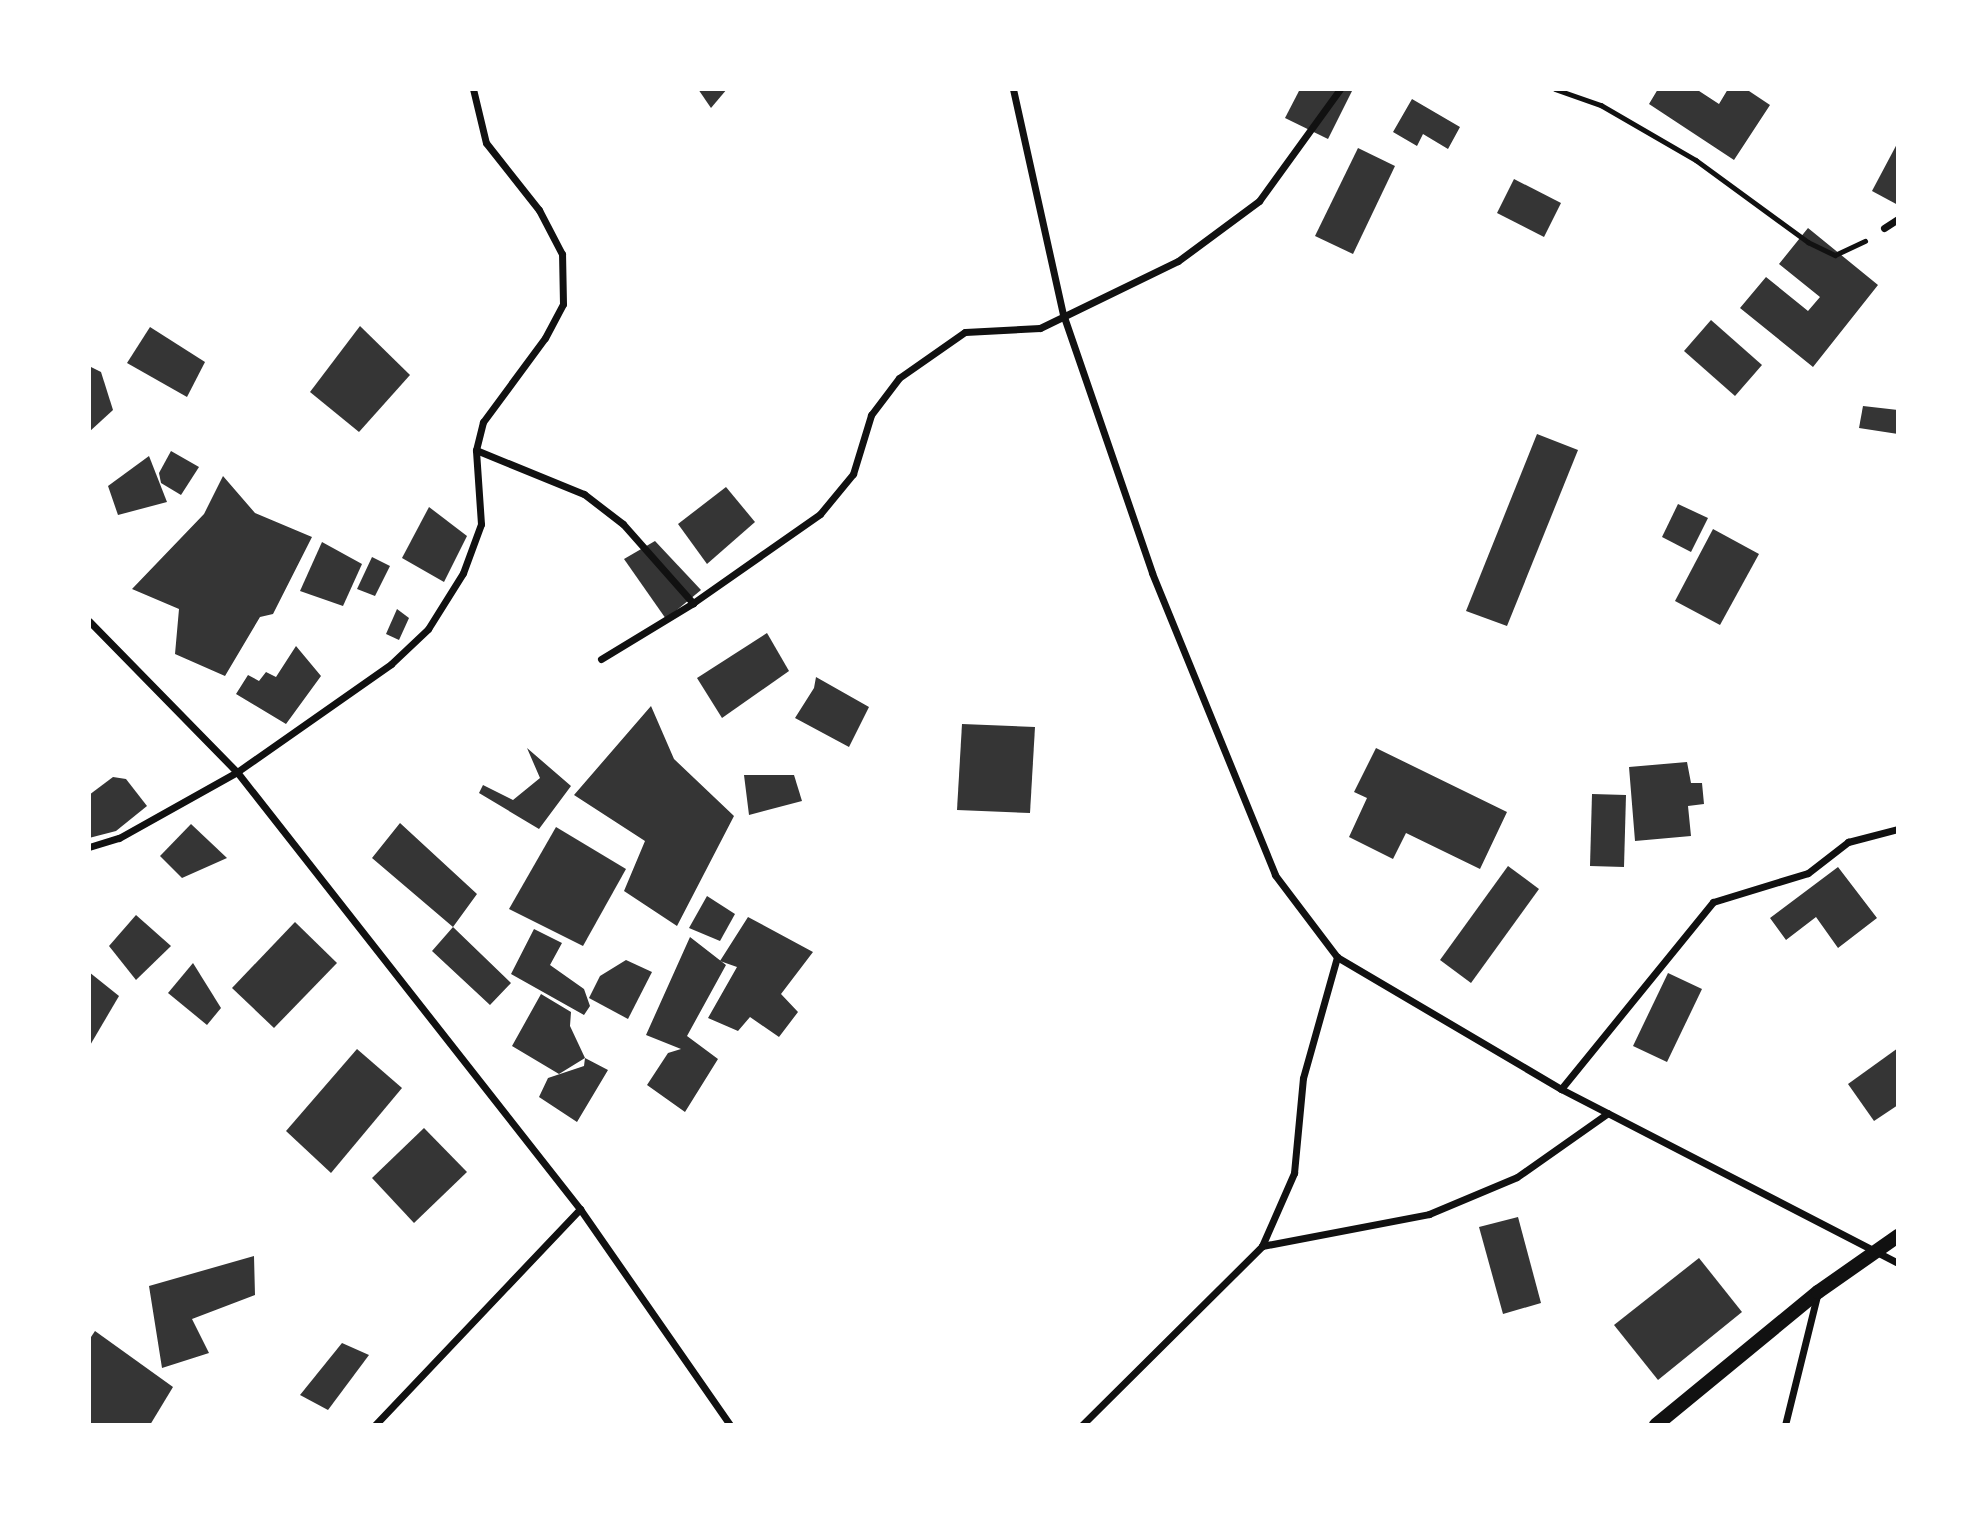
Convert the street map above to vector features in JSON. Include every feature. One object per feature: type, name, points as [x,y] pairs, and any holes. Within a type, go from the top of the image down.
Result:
[{"type":"main road","points":[[1656,1425],[1818,1292],[1898,1236]]},
{"type":"street","points":[[89,847],[119,838],[237,772],[391,664],[428,629],[463,573],[481,524],[476,450],[483,422],[545,338],[563,304],[562,254],[538,210],[486,143],[473,89]]},
{"type":"street","points":[[1013,89],[1063,314],[1152,573],[1231,776],[1275,875],[1337,957],[1561,1089],[1898,1263]]},
{"type":"street","points":[[601,659],[693,603],[820,514],[853,474],[870,415],[899,378],[965,332],[1040,328],[1063,314],[1178,261],[1259,201],[1340,89]]},
{"type":"street","points":[[1884,228],[1898,219]]},
{"type":"street","points":[[476,450],[584,494],[623,524],[693,603]]},
{"type":"street","points":[[89,621],[237,772],[580,1209],[730,1425]]},
{"type":"street","points":[[1561,1089],[1713,902],[1808,873],[1848,842],[1898,829]]},
{"type":"street","points":[[1082,1425],[1262,1247],[1294,1173],[1303,1078],[1337,957]]},
{"type":"street","points":[[1262,1247],[1429,1214],[1517,1177],[1608,1113]]},
{"type":"street","points":[[375,1425],[580,1209]]},
{"type":"street","points":[[1785,1425],[1818,1292]]},
{"type":"path","points":[[1555,89],[1601,104],[1696,160],[1808,242],[1835,254],[1884,228]]},
{"type":"building","points":[[698,89],[727,89],[711,108]]},
{"type":"building","points":[[1300,89],[1353,89],[1328,139],[1285,118]]},
{"type":"building","points":[[1658,89],[1696,89],[1719,104],[1728,89],[1746,89],[1770,105],[1734,160],[1649,104]]},
{"type":"building","points":[[1412,99],[1460,127],[1448,149],[1423,134],[1417,146],[1393,132]]},
{"type":"building","points":[[1898,142],[1898,205],[1872,191]]},
{"type":"building","points":[[1358,148],[1395,166],[1353,254],[1315,236]]},
{"type":"building","points":[[1514,179],[1561,203],[1544,237],[1497,213]]},
{"type":"building","points":[[1808,228],[1878,285],[1813,367],[1740,308],[1766,277],[1808,311],[1820,297],[1779,264]]},
{"type":"building","points":[[1711,320],[1762,365],[1735,396],[1684,351]]},
{"type":"building","points":[[360,326],[410,375],[359,432],[310,392]]},
{"type":"building","points":[[150,327],[205,362],[187,397],[127,363]]},
{"type":"building","points":[[89,366],[101,372],[113,410],[89,432]]},
{"type":"building","points":[[1863,406],[1898,410],[1898,434],[1859,428]]},
{"type":"building","points":[[1537,434],[1578,450],[1507,626],[1466,611]]},
{"type":"building","points":[[171,451],[199,467],[181,495],[161,483],[159,473]]},
{"type":"building","points":[[149,456],[167,502],[118,515],[108,486]]},
{"type":"building","points":[[223,476],[255,513],[312,537],[273,614],[260,617],[225,676],[175,654],[179,609],[132,589],[204,514]]},
{"type":"building","points":[[726,487],[755,522],[707,564],[678,524]]},
{"type":"building","points":[[1678,504],[1708,518],[1691,552],[1662,537]]},
{"type":"building","points":[[429,507],[467,536],[444,582],[402,558]]},
{"type":"building","points":[[1713,529],[1759,554],[1720,625],[1675,601]]},
{"type":"building","points":[[655,541],[701,590],[666,619],[624,559]]},
{"type":"building","points":[[322,542],[362,564],[343,606],[300,591]]},
{"type":"building","points":[[372,557],[390,566],[375,596],[357,589]]},
{"type":"building","points":[[397,609],[409,618],[399,640],[386,634]]},
{"type":"building","points":[[767,633],[789,671],[722,718],[697,678]]},
{"type":"building","points":[[296,646],[321,676],[286,724],[236,694],[248,675],[259,681],[266,672],[276,677]]},
{"type":"building","points":[[816,677],[869,707],[849,747],[795,718],[814,688]]},
{"type":"building","points":[[651,706],[674,759],[734,816],[677,926],[624,891],[645,841],[574,795]]},
{"type":"building","points":[[962,724],[1035,727],[1030,813],[957,810]]},
{"type":"building","points":[[527,748],[571,786],[539,829],[479,793],[483,785],[513,800],[540,778]]},
{"type":"building","points":[[1376,748],[1507,812],[1480,869],[1406,833],[1393,859],[1349,837],[1367,798],[1354,792]]},
{"type":"building","points":[[1687,762],[1691,783],[1702,783],[1704,804],[1688,806],[1691,836],[1635,841],[1629,767]]},
{"type":"building","points":[[744,775],[794,775],[802,801],[749,815]]},
{"type":"building","points":[[113,777],[126,779],[147,806],[116,831],[89,838],[89,795]]},
{"type":"building","points":[[1592,794],[1626,795],[1624,867],[1590,866]]},
{"type":"building","points":[[400,823],[477,894],[453,927],[372,858]]},
{"type":"building","points":[[191,824],[227,858],[182,878],[160,856]]},
{"type":"building","points":[[556,827],[626,869],[583,946],[509,909]]},
{"type":"building","points":[[1508,866],[1539,889],[1471,983],[1440,960]]},
{"type":"building","points":[[1838,867],[1877,918],[1838,948],[1816,917],[1786,940],[1770,918]]},
{"type":"building","points":[[707,896],[735,914],[720,941],[689,928]]},
{"type":"building","points":[[136,915],[171,946],[136,980],[109,946]]},
{"type":"building","points":[[748,917],[813,952],[781,994],[798,1012],[779,1037],[750,1017],[738,1031],[708,1018],[737,967],[720,961]]},
{"type":"building","points":[[295,922],[337,963],[274,1028],[232,988]]},
{"type":"building","points":[[453,927],[511,983],[490,1005],[432,951]]},
{"type":"building","points":[[534,929],[562,943],[550,965],[584,989],[590,1006],[584,1015],[511,974]]},
{"type":"building","points":[[690,937],[726,965],[687,1036],[718,1059],[685,1112],[647,1085],[668,1053],[681,1049],[646,1035]]},
{"type":"building","points":[[626,960],[652,972],[628,1019],[589,998],[600,976]]},
{"type":"building","points":[[193,963],[221,1008],[207,1025],[168,993]]},
{"type":"building","points":[[89,972],[119,996],[89,1047]]},
{"type":"building","points":[[1668,973],[1702,989],[1667,1062],[1633,1046]]},
{"type":"building","points":[[541,994],[571,1012],[570,1026],[585,1058],[559,1074],[512,1046]]},
{"type":"building","points":[[1898,1048],[1898,1105],[1874,1121],[1848,1084]]},
{"type":"building","points":[[357,1049],[402,1088],[331,1173],[286,1131]]},
{"type":"building","points":[[585,1058],[608,1070],[577,1122],[539,1097],[548,1078],[584,1066]]},
{"type":"building","points":[[424,1128],[467,1172],[414,1223],[372,1178]]},
{"type":"building","points":[[1518,1217],[1541,1303],[1503,1314],[1479,1227]]},
{"type":"building","points":[[254,1256],[255,1295],[192,1319],[209,1353],[162,1368],[149,1286]]},
{"type":"building","points":[[1699,1258],[1742,1312],[1658,1380],[1614,1325]]},
{"type":"building","points":[[95,1331],[173,1387],[150,1425],[89,1425],[89,1340]]},
{"type":"building","points":[[342,1343],[369,1355],[328,1410],[300,1395]]}]
